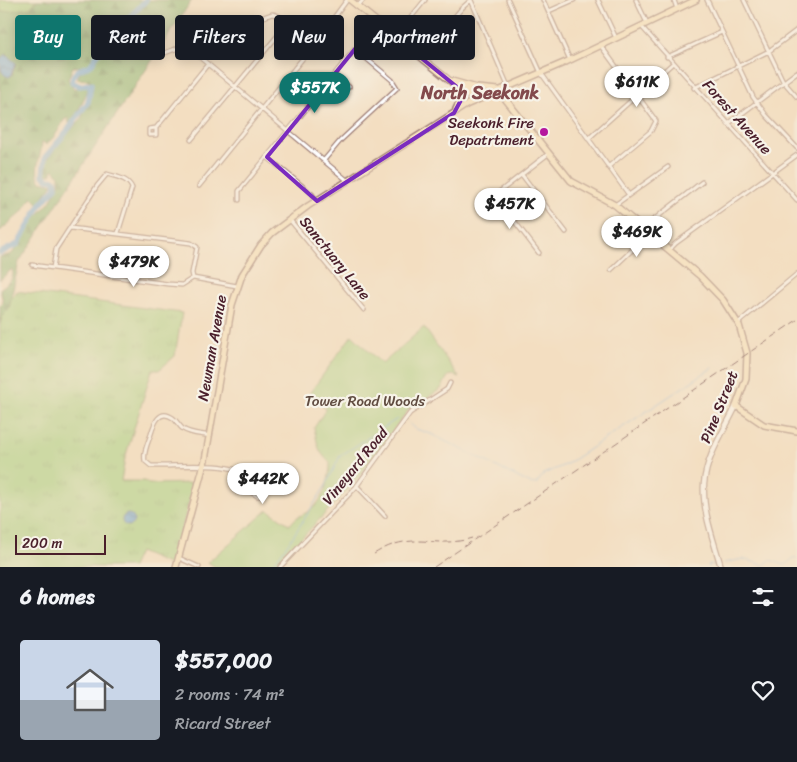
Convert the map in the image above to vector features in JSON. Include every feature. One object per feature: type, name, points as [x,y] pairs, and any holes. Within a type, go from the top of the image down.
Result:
[{"type":"main road","points":[[349,0],[369,15]]},
{"type":"main road","name":"Newman Avenue","points":[[176,567],[210,436],[237,286],[250,260],[261,244],[289,219],[475,100],[601,46],[696,0]]},
{"type":"main road","points":[[423,60],[448,80],[460,86],[475,100]]},
{"type":"main road","points":[[460,86],[498,90]]},
{"type":"main road","points":[[454,113],[462,97],[460,86]]},
{"type":"main road","name":"Pine Street","points":[[498,90],[570,181],[615,205],[711,286],[738,323],[746,346],[748,362],[745,383],[736,406]]},
{"type":"main road","points":[[736,406],[751,418],[768,427],[797,432]]},
{"type":"street","points":[[337,15],[349,0]]},
{"type":"street","points":[[358,6],[363,0]]},
{"type":"street","points":[[412,15],[425,0]]},
{"type":"street","points":[[456,15],[471,0],[508,86]]},
{"type":"street","points":[[508,0],[541,73],[629,195]]},
{"type":"street","points":[[543,0],[570,60]]},
{"type":"street","points":[[548,11],[574,0]]},
{"type":"street","points":[[598,0],[616,38]]},
{"type":"street","name":"Forest Avenue","points":[[636,0],[644,25],[667,57],[797,200]]},
{"type":"street","points":[[674,0],[677,9]]},
{"type":"street","points":[[707,0],[756,102],[797,148]]},
{"type":"street","points":[[744,0],[784,82],[797,97]]},
{"type":"street","points":[[264,16],[269,14],[278,15]]},
{"type":"street","points":[[694,88],[769,52],[797,30]]},
{"type":"street","points":[[667,57],[722,32]]},
{"type":"street","points":[[191,140],[274,40]]},
{"type":"street","points":[[601,46],[637,96],[654,115],[655,126],[608,167]]},
{"type":"street","points":[[239,200],[239,191],[354,50]]},
{"type":"street","points":[[203,60],[348,181]]},
{"type":"street","points":[[199,186],[301,60]]},
{"type":"street","points":[[325,160],[341,140],[397,88],[392,80],[368,60]]},
{"type":"street","points":[[156,128],[208,64]]},
{"type":"street","points":[[588,138],[673,64]]},
{"type":"street","points":[[728,124],[797,72]]},
{"type":"street","points":[[334,75],[349,88]]},
{"type":"street","points":[[539,253],[495,196],[548,154]]},
{"type":"street","points":[[669,250],[797,155]]},
{"type":"street","points":[[267,157],[313,195],[317,201]]},
{"type":"street","points":[[615,205],[668,167]]},
{"type":"street","points":[[53,268],[56,249],[100,181],[107,174],[124,180],[132,188],[118,233]]},
{"type":"street","points":[[522,175],[566,232]]},
{"type":"street","points":[[643,228],[702,182]]},
{"type":"street","name":"Sanctuary Lane","points":[[289,219],[364,310]]},
{"type":"street","points":[[69,228],[191,243],[197,247],[192,273],[193,278]]},
{"type":"street","points":[[611,270],[650,233]]},
{"type":"street","points":[[32,265],[182,285],[193,278],[237,286]]},
{"type":"street","points":[[738,323],[797,274]]},
{"type":"street","name":"Vineyard Road","points":[[280,567],[357,486],[410,413],[447,389],[450,383]]},
{"type":"street","name":"Pine Street","points":[[720,567],[708,513],[704,484],[709,462],[736,406]]},
{"type":"street","points":[[210,436],[185,431],[174,419],[167,415],[161,415],[156,418],[146,448],[145,461],[151,466],[203,467],[237,471],[247,476],[250,483],[249,491],[262,496],[271,479],[256,469],[247,476]]},
{"type":"street","points":[[357,486],[385,516]]},
{"type":"street","points":[[179,558],[199,567]]},
{"type":"highlighted area","points":[[377,22],[457,87],[461,100],[454,113],[317,201],[267,157]]},
{"type":"green space","points":[[0,0],[37,0],[30,8],[1,12]]},
{"type":"green space","points":[[37,0],[192,0],[182,15],[175,15],[175,26],[165,41],[165,15],[91,15],[91,60],[152,60],[19,262],[9,308],[2,317],[0,324],[0,305],[3,302],[0,289],[11,280],[13,274],[12,269],[0,280],[0,257],[12,254],[32,221],[50,202],[59,184],[59,176],[54,169],[51,174],[45,176],[43,165],[63,138],[81,119],[93,89],[89,80],[77,79],[80,72],[87,69],[88,66],[73,67],[68,79],[74,89],[83,84],[88,87],[87,92],[73,122],[69,123],[68,118],[64,120],[46,145],[42,141],[38,162],[37,171],[40,181],[53,184],[39,204],[32,197],[22,212],[0,231],[0,68],[5,75],[12,75],[16,63],[1,58],[0,60],[0,12],[25,8],[34,4]]},
{"type":"green space","points":[[17,291],[182,313],[175,356],[159,370],[152,370],[125,458],[121,481],[144,481],[149,484],[194,483],[172,566],[139,552],[132,567],[0,567],[0,314]]},
{"type":"green space","name":"Tower Road Woods","points":[[424,327],[459,377],[454,375],[448,376],[441,389],[409,409],[357,480],[274,567],[215,567],[208,562],[268,510],[290,525],[297,517],[309,511],[319,502],[329,475],[330,462],[320,451],[314,428],[326,409],[309,394],[352,335],[382,364]]},
{"type":"water","points":[[5,54],[16,63],[10,77],[3,73],[1,68],[0,60]]},
{"type":"water","points":[[126,514],[130,514],[134,520],[130,526],[126,526],[122,522],[122,518]]},
{"type":"waterway","points":[[0,253],[18,244],[40,205],[56,187],[55,180],[48,179],[43,175],[45,157],[88,102],[91,84],[79,86],[72,82],[74,75],[78,70],[91,65],[101,48],[146,0]]},
{"type":"waterway","points":[[408,422],[416,429],[431,434],[529,483],[536,484],[544,474],[567,464],[712,368]]},
{"type":"waterway","points":[[271,567],[326,485],[340,456],[397,419]]},
{"type":"waterway","points":[[724,563],[743,559],[764,565],[770,560],[785,565],[795,557],[797,559]]},
{"type":"waterway","points":[[708,567],[709,564],[717,565]]},
{"type":"railway","points":[[434,567],[797,320]]},
{"type":"railway","points":[[374,554],[388,547],[412,541],[446,542],[472,538]]},
{"type":"place","name":"Seekonk Fire Depatrtment","points":[[544,132]]},
{"type":"district","name":"North Seekonk","points":[[480,93]]}]
